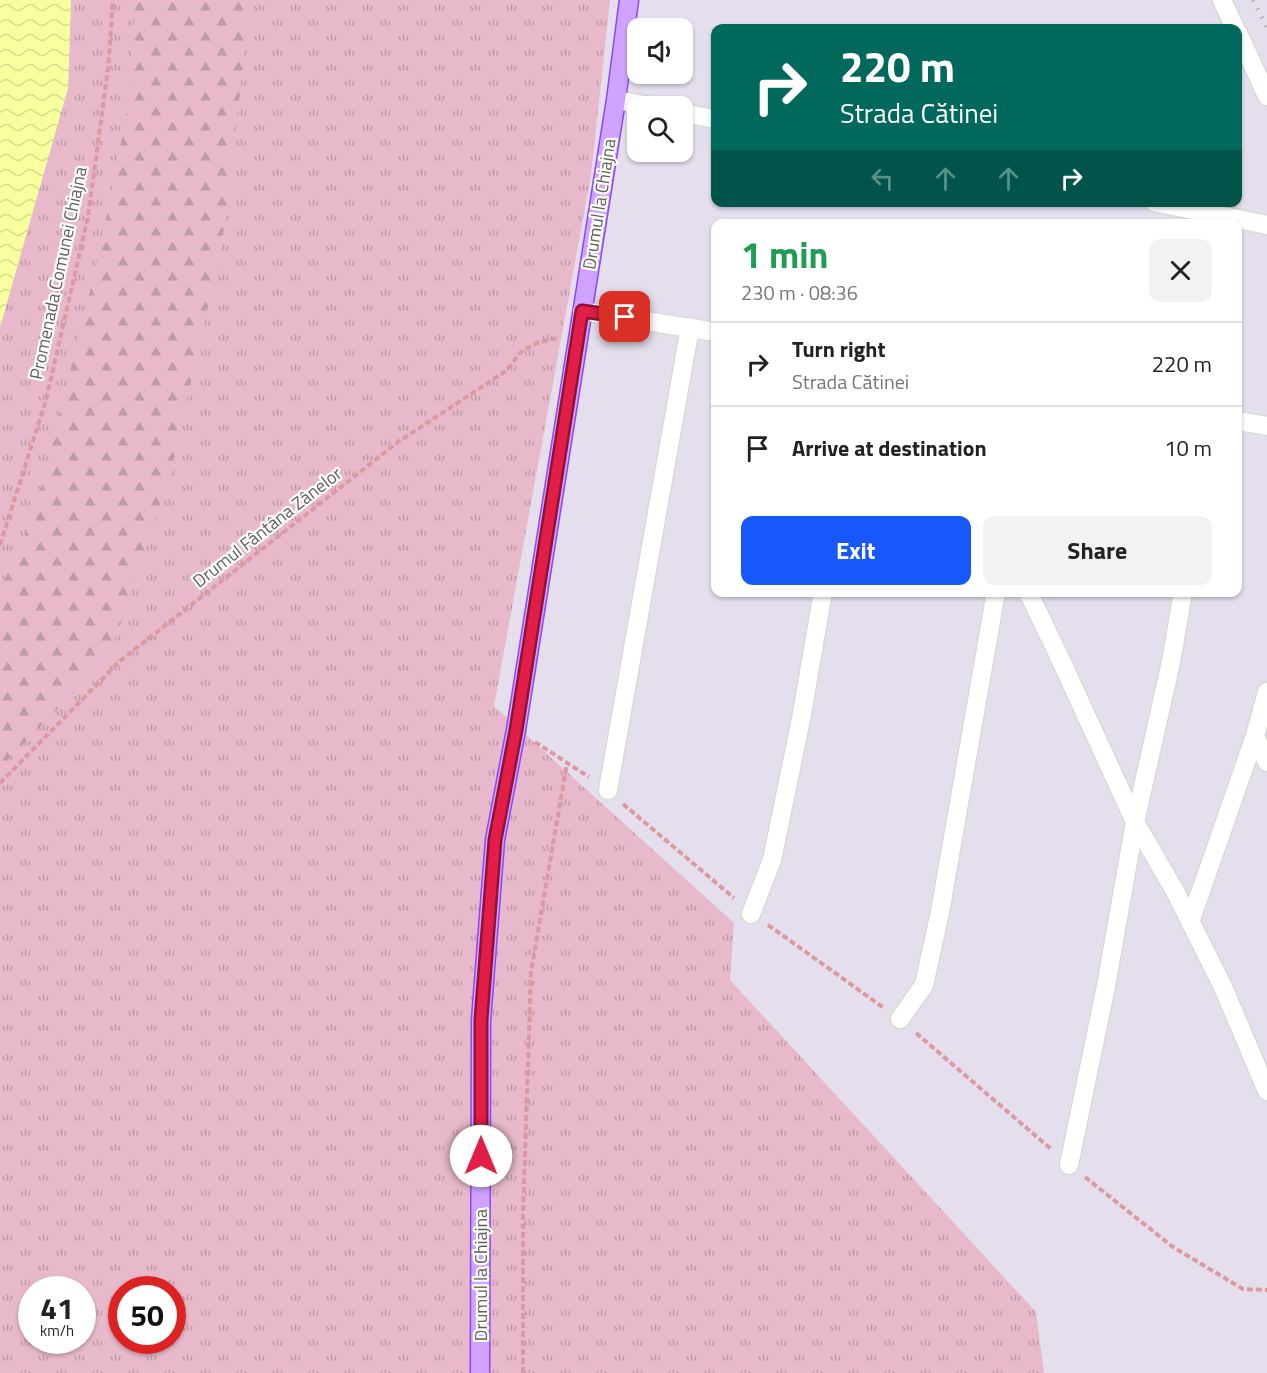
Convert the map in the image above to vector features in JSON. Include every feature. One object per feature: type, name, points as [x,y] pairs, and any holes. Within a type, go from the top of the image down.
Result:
[{"type":"main road","name":"Drumul la Chiajna","points":[[480,1373],[481,1020],[495,840],[516,730],[616,100],[629,0]]},
{"type":"street","points":[[1222,0],[1233,24]]},
{"type":"street","points":[[1242,42],[1267,96]]},
{"type":"street","points":[[616,100],[627,102]]},
{"type":"street","points":[[693,114],[711,118]]},
{"type":"street","points":[[1179,207],[1238,219]]},
{"type":"street","points":[[1242,220],[1267,225]]},
{"type":"street","points":[[582,311],[711,331]]},
{"type":"street","points":[[608,790],[690,327]]},
{"type":"street","points":[[1242,422],[1267,426]]},
{"type":"street","points":[[751,914],[772,860],[801,718],[822,597]]},
{"type":"street","points":[[900,1019],[924,985],[940,912],[995,597]]},
{"type":"street","points":[[1030,597],[1135,822],[1176,893],[1222,987],[1267,1091]]},
{"type":"street","points":[[1069,1165],[1106,986],[1135,822],[1183,597]]},
{"type":"street","points":[[1190,922],[1255,736],[1267,692]]},
{"type":"street","points":[[1255,736],[1267,762]]},
{"type":"path","name":"Promenada Comunei Chiajna","points":[[0,545],[46,400],[88,217],[108,69],[113,0]]},
{"type":"path","name":"Drumul Fântâna Zânelor","points":[[0,783],[120,661],[389,450],[506,371],[521,352],[537,343],[578,333]]},
{"type":"path","points":[[522,1373],[523,1215],[531,972],[567,763]]},
{"type":"green space","points":[[71,0],[610,0],[591,175],[494,706],[734,923],[730,980],[1036,1312],[1044,1373],[0,1373],[0,327],[68,88]]},
{"type":"green space","points":[[135,0],[251,0],[222,244],[172,468],[110,655],[0,768],[0,590],[34,516],[100,251],[127,112]]},
{"type":"water","points":[[0,0],[71,0],[68,88],[0,327]]},
{"type":"railway","points":[[1253,0],[1267,28]]},
{"type":"route","points":[[481,1156],[481,1020],[495,840],[516,730],[582,311],[625,317]]}]
